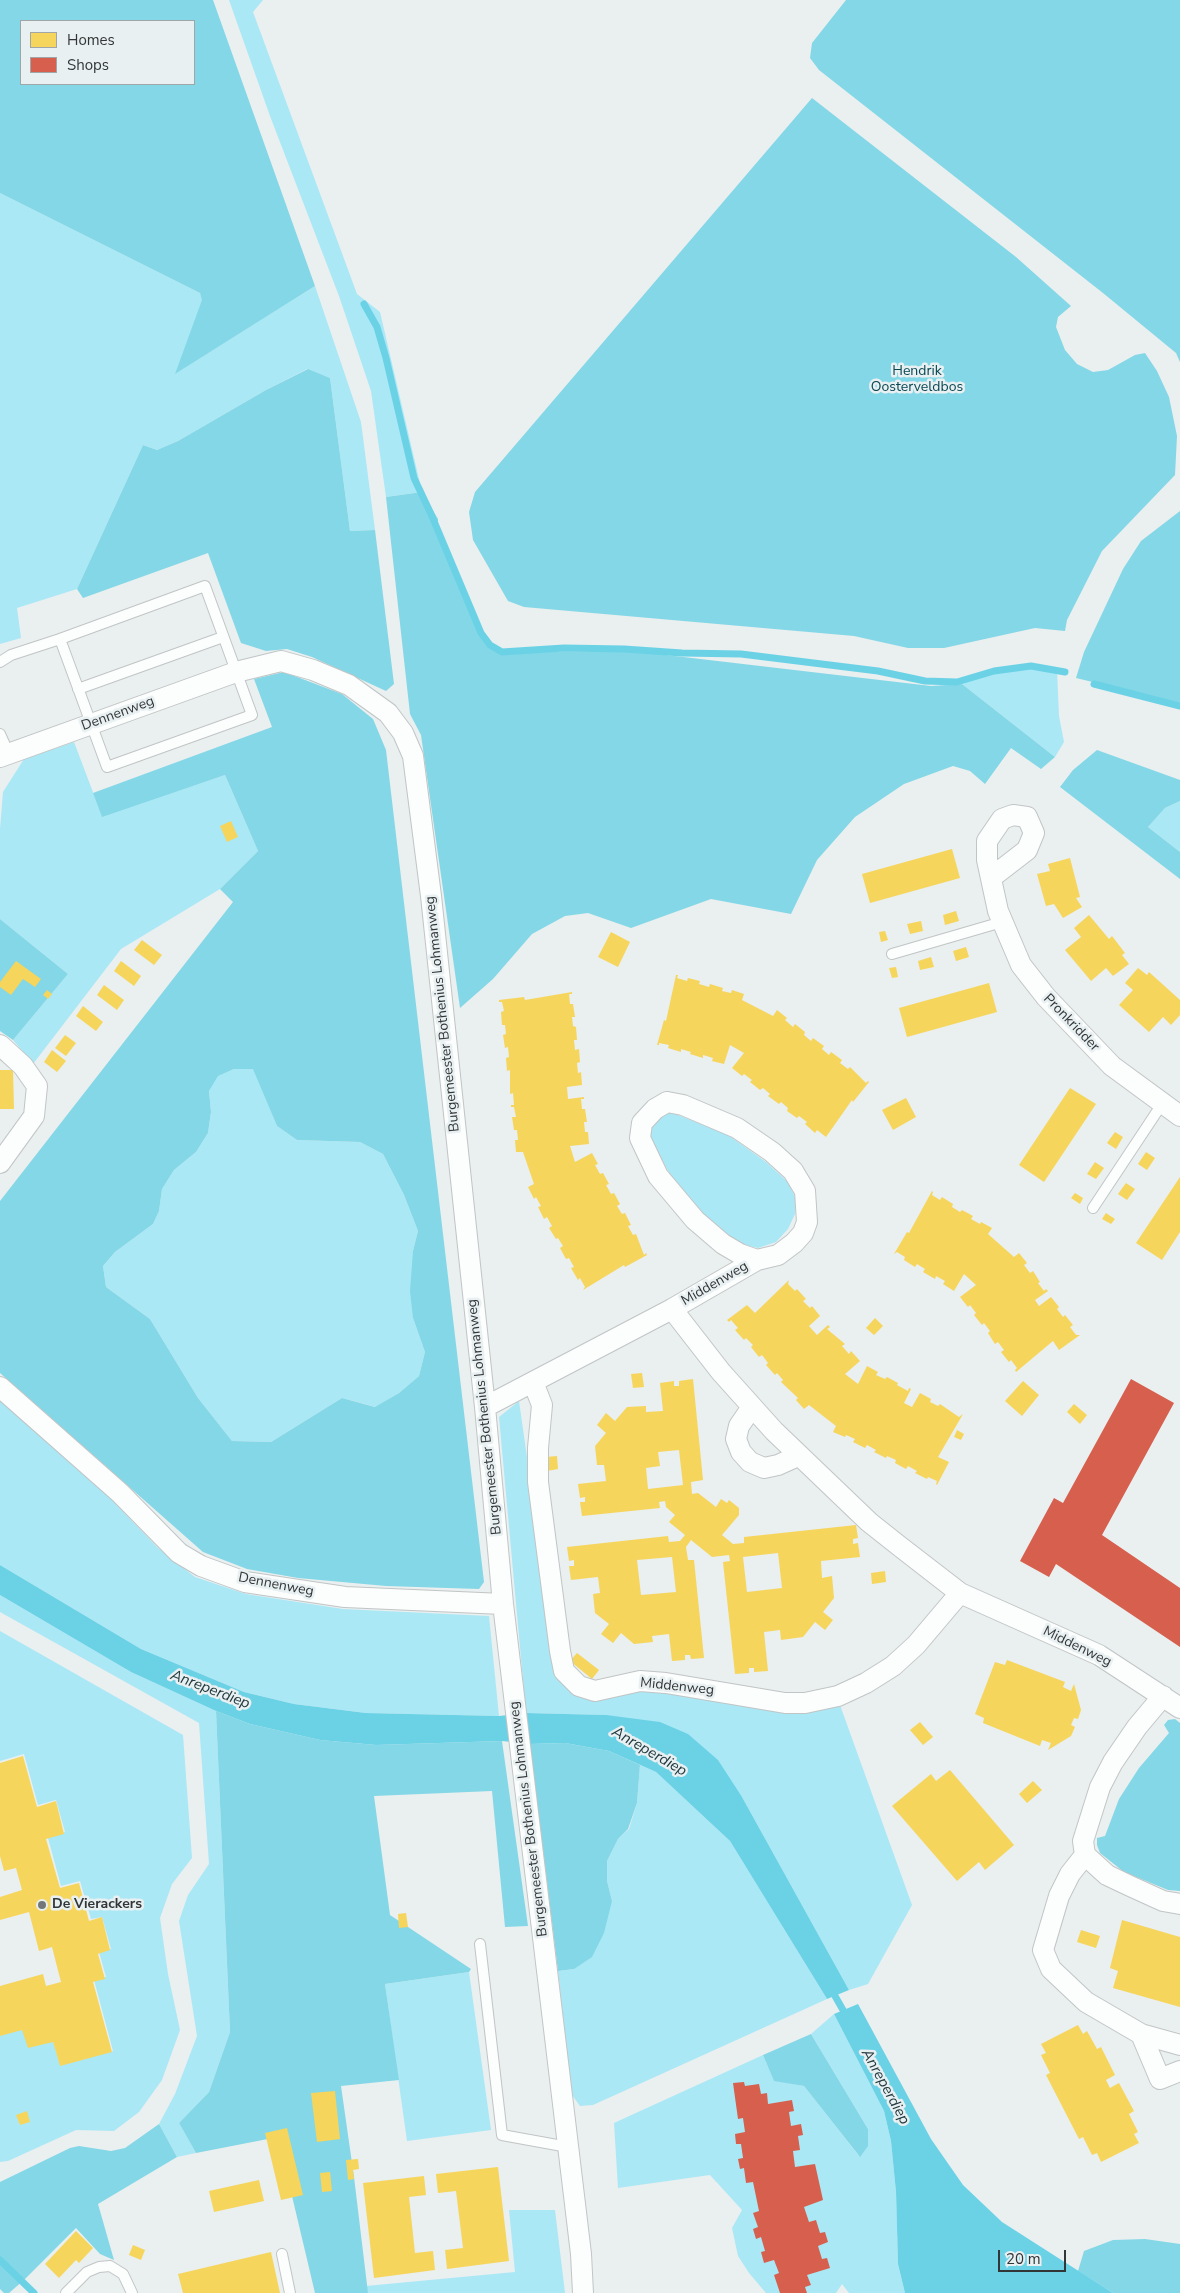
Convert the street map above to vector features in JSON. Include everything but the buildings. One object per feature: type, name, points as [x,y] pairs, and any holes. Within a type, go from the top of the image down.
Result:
[{"type":"street","name":"Burgemeester Bothenius Lohmanweg","points":[[236,672],[281,661],[313,670],[349,685],[388,713],[403,734],[413,756],[431,896],[485,1407],[503,1604],[568,2147],[583,2293]]},
{"type":"street","name":"Dennenweg","points":[[4,755],[236,672]]},
{"type":"street","name":"Pronkridder","points":[[992,877],[1002,922],[1021,965],[1046,997],[1112,1066],[1180,1116]]},
{"type":"street","points":[[0,1045],[23,1066],[37,1086],[34,1116],[0,1163]]},
{"type":"street","name":"Middenweg","points":[[485,1407],[758,1260],[778,1255],[794,1243],[802,1233],[807,1222],[805,1192],[793,1171],[772,1152],[737,1128],[683,1104],[667,1102],[655,1109],[642,1123],[640,1138],[658,1176],[695,1220],[723,1244],[740,1254],[758,1260]]},
{"type":"street","name":"Middenweg","points":[[672,1308],[721,1372],[752,1407],[798,1456],[869,1522],[960,1593],[1099,1656],[1180,1708]]},
{"type":"street","name":"Middenweg","points":[[533,1382],[542,1406],[538,1448],[538,1482],[560,1652],[564,1671],[579,1686],[595,1691],[640,1681],[666,1683],[785,1703],[805,1703],[830,1698],[866,1683],[893,1666],[916,1644],[960,1593]]},
{"type":"street","name":"Dennenweg","points":[[0,1387],[120,1493],[179,1554],[201,1566],[245,1582],[345,1597],[503,1604]]},
{"type":"street","points":[[752,1407],[739,1426],[736,1438],[741,1452],[750,1462],[764,1468],[778,1465],[798,1456]]},
{"type":"street","points":[[1163,1696],[1137,1727],[1113,1762],[1100,1787],[1083,1841],[1086,1855],[1107,1874],[1163,1901],[1180,1904]]},
{"type":"street","points":[[1086,1855],[1070,1874],[1059,1896],[1043,1950],[1046,1959],[1051,1969],[1086,2002],[1141,2034],[1180,2045]]},
{"type":"street","points":[[1141,2034],[1160,2080],[1180,2071]]},
{"type":"lane","points":[[0,662],[10,655],[60,639],[205,586],[252,715],[107,767],[60,639]]},
{"type":"lane","points":[[78,689],[223,637]]},
{"type":"lane","points":[[0,734],[4,755]]},
{"type":"lane","points":[[892,954],[1002,922]]},
{"type":"lane","points":[[1093,1208],[1162,1104]]},
{"type":"lane","points":[[480,1944],[502,2135],[568,2147]]},
{"type":"lane","points":[[282,2254],[290,2293]]},
{"type":"lane","points":[[66,2293],[87,2272],[99,2267],[110,2266],[123,2274],[132,2293]]},
{"type":"shaded area","points":[[229,0],[263,0],[253,12],[357,294],[380,312],[422,492],[386,497],[371,391],[339,296],[270,116]]},
{"type":"shaded area","points":[[0,193],[200,293],[203,300],[176,373],[315,286],[361,422],[375,530],[350,531],[330,378],[307,369],[266,390],[178,441],[157,450],[143,445],[77,589],[17,608],[21,638],[0,644]]},
{"type":"shaded area","points":[[1028,666],[1057,670],[1059,716],[1064,742],[1055,757],[962,684],[994,671]]},
{"type":"shaded area","points":[[74,742],[102,816],[225,775],[258,851],[220,889],[121,949],[33,1064],[13,1040],[68,974],[0,919],[0,829],[3,792],[24,759]]},
{"type":"shaded area","points":[[1180,801],[1180,852],[1148,827],[1165,808]]},
{"type":"shaded area","points":[[234,1069],[254,1069],[277,1126],[297,1140],[360,1142],[383,1154],[404,1195],[418,1231],[413,1251],[413,1318],[425,1352],[419,1376],[399,1393],[376,1407],[342,1398],[271,1442],[232,1441],[198,1398],[150,1319],[106,1287],[103,1266],[115,1252],[153,1224],[159,1211],[162,1189],[174,1170],[196,1152],[208,1133],[211,1112],[209,1091],[217,1076]]},
{"type":"shaded area","points":[[673,1113],[728,1135],[766,1162],[788,1182],[796,1199],[795,1214],[788,1229],[776,1242],[758,1248],[741,1244],[728,1237],[707,1218],[672,1178],[652,1142],[648,1130],[663,1114]]},
{"type":"shaded area","points":[[0,1397],[108,1496],[158,1548],[195,1577],[246,1594],[343,1609],[489,1616],[499,1716],[366,1713],[294,1704],[244,1692],[141,1649],[0,1565]]},
{"type":"shaded area","points":[[519,1401],[558,1676],[803,1714],[840,1705],[912,1905],[868,1984],[849,1990],[742,1797],[606,1715],[526,1713],[499,1417]]},
{"type":"shaded area","points":[[0,1595],[131,1672],[216,1711],[230,2032],[209,2092],[179,2123],[196,2153],[177,2157],[159,2124],[175,2094],[197,2036],[179,1921],[188,1895],[209,1864],[199,1723],[0,1612]]},
{"type":"shaded area","points":[[0,1631],[183,1735],[192,1858],[172,1884],[160,1918],[168,1974],[180,2030],[162,2080],[139,2112],[114,2131],[76,2130],[8,2161],[0,2162],[0,2035],[24,2028],[53,2041],[60,2065],[113,2051],[94,1980],[106,1977],[99,1952],[111,1949],[102,1917],[91,1919],[80,1881],[61,1886],[48,1838],[65,1832],[56,1800],[38,1805],[24,1754],[0,1761]]},
{"type":"shaded area","points":[[640,1765],[656,1772],[730,1841],[827,1999],[593,2105],[580,2106],[572,2095],[558,1971],[574,1969],[612,1901],[607,1881],[607,1861],[618,1839],[629,1829],[637,1803]]},
{"type":"shaded area","points":[[469,1972],[491,2130],[407,2141],[385,1984]]},
{"type":"shaded area","points":[[834,2014],[884,2111],[891,2141],[896,2192],[898,2264],[905,2293],[849,2293],[842,2284],[836,2293],[766,2293],[738,2256],[732,2228],[742,2210],[710,2175],[618,2188],[614,2123],[763,2055],[774,2080],[804,2086],[859,2156],[868,2129],[811,2034]]},
{"type":"shaded area","points":[[509,2210],[555,2210],[565,2293],[368,2293],[366,2286],[515,2272]]},
{"type":"green space","points":[[0,0],[213,0],[315,286],[175,374],[202,300],[200,293],[0,193]]},
{"type":"green space","points":[[846,0],[1180,0],[1180,362],[1176,353],[1103,293],[819,70],[810,58],[812,43]]},
{"type":"green space","name":"Hendrik Oosterveldbos","points":[[812,98],[1016,257],[1071,306],[1058,317],[1056,327],[1065,350],[1077,364],[1093,372],[1108,370],[1135,355],[1145,353],[1157,371],[1169,397],[1177,436],[1175,475],[1102,551],[1067,620],[1065,631],[1035,628],[944,648],[908,648],[854,636],[524,607],[508,601],[473,540],[469,512],[475,492]]},
{"type":"green space","points":[[308,369],[330,378],[350,531],[375,530],[394,684],[386,691],[312,657],[287,649],[266,651],[241,643],[208,553],[83,598],[77,589],[143,445],[157,450],[178,441],[266,390]]},
{"type":"green space","points":[[422,492],[438,519],[438,528],[485,643],[497,652],[632,651],[931,686],[962,684],[1055,757],[1041,769],[1011,748],[985,784],[970,771],[953,766],[904,784],[855,817],[817,860],[791,914],[711,899],[631,928],[588,913],[565,916],[532,934],[493,979],[460,1008],[421,735],[410,714],[386,497]]},
{"type":"green space","points":[[1180,511],[1180,703],[1076,678],[1084,652],[1123,569],[1141,541]]},
{"type":"green space","points":[[284,672],[342,694],[373,719],[386,750],[484,1582],[479,1589],[386,1586],[298,1578],[247,1569],[203,1552],[0,1373],[0,1201],[233,902],[220,889],[258,851],[225,775],[102,817],[93,793],[272,727],[254,679]],"holes":[[[234,1069],[253,1069],[277,1126],[297,1140],[360,1142],[383,1154],[404,1195],[418,1231],[413,1251],[410,1291],[413,1318],[425,1352],[419,1376],[399,1393],[375,1407],[342,1398],[271,1442],[232,1441],[198,1398],[150,1319],[106,1287],[103,1266],[115,1252],[153,1224],[159,1211],[162,1189],[174,1170],[196,1152],[208,1133],[211,1112],[209,1091],[218,1076]]]},
{"type":"green space","points":[[1097,750],[1180,780],[1180,801],[1165,808],[1148,827],[1180,852],[1180,879],[1060,787],[1073,770]]},
{"type":"green space","points":[[0,919],[68,974],[13,1040],[0,1031]]},
{"type":"green space","points":[[216,1711],[250,1724],[320,1740],[376,1745],[502,1741],[528,1926],[505,1927],[492,1791],[374,1796],[390,1915],[471,1969],[469,1972],[385,1984],[399,2080],[341,2086],[368,2293],[315,2293],[278,2137],[196,2153],[179,2123],[209,2092],[230,2032]]},
{"type":"green space","points":[[1175,1719],[1180,1723],[1180,1891],[1168,1890],[1124,1872],[1100,1853],[1097,1845],[1097,1838],[1105,1836],[1119,1799],[1139,1768],[1169,1733],[1164,1725],[1168,1720]]},
{"type":"green space","points":[[565,1743],[609,1751],[640,1765],[637,1803],[628,1829],[618,1839],[607,1861],[607,1881],[612,1901],[604,1933],[592,1957],[574,1969],[558,1971],[530,1744]]},
{"type":"green space","points":[[811,2034],[868,2129],[868,2146],[860,2157],[804,2086],[774,2081],[763,2055]]},
{"type":"green space","points":[[159,2124],[177,2157],[98,2204],[114,2260],[100,2254],[76,2228],[24,2280],[9,2293],[4,2293],[0,2289],[0,2182],[70,2148],[79,2146],[111,2151],[125,2148]]},
{"type":"green space","points":[[1145,2239],[1180,2244],[1180,2293],[1113,2293],[1078,2271],[1084,2251],[1113,2240]]},
{"type":"water","points":[[0,1565],[141,1649],[244,1692],[294,1704],[366,1713],[499,1716],[526,1713],[606,1715],[660,1722],[688,1734],[718,1760],[742,1797],[849,1990],[827,1999],[730,1841],[656,1772],[609,1751],[565,1743],[530,1744],[502,1741],[376,1745],[320,1740],[250,1724],[216,1711],[131,1672],[0,1595]]},
{"type":"water","points":[[858,2004],[931,2139],[963,2185],[1002,2222],[1113,2293],[905,2293],[898,2264],[896,2192],[891,2141],[884,2111],[834,2014]]},
{"type":"waterway","points":[[364,304],[377,327],[386,358],[414,478],[481,633],[490,645],[502,652],[564,648],[741,654],[878,671],[925,681],[957,682],[994,671],[1031,666],[1065,672]]},
{"type":"waterway","points":[[1094,684],[1180,706]]},
{"type":"waterway","name":"Anreperdiep","points":[[831,1989],[847,2017]]},
{"type":"waterway","points":[[0,2260],[34,2293]]},
{"type":"place","name":"De Vierackers","points":[[42,1905]]}]
